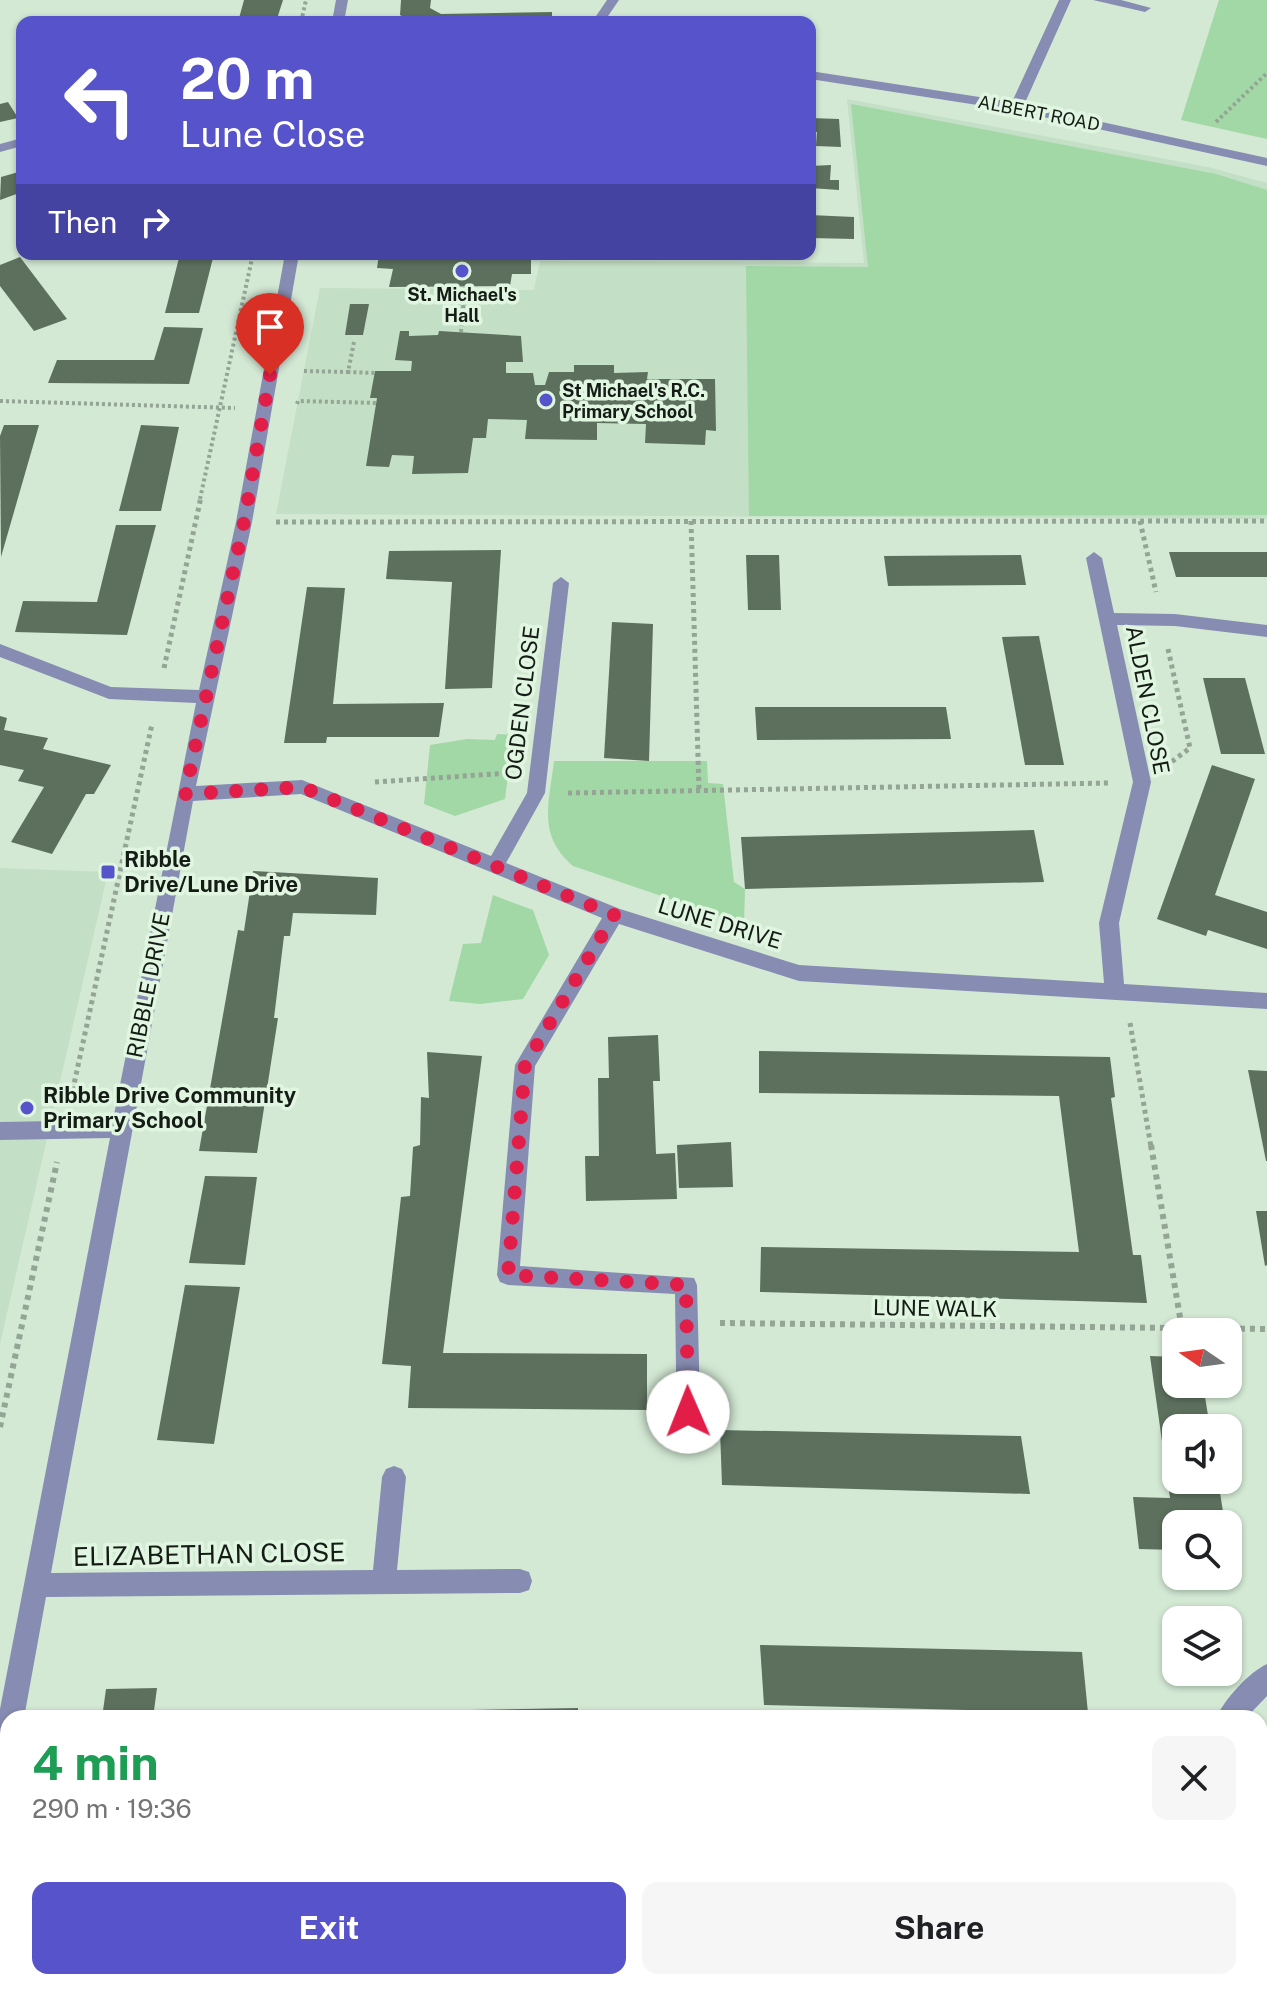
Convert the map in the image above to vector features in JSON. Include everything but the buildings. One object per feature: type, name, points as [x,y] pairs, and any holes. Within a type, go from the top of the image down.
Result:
[{"type":"street","points":[[1016,107],[1065,0]]},
{"type":"street","points":[[1099,0],[1145,8]]},
{"type":"street","name":"ALBERT ROAD","points":[[816,76],[1016,107],[1267,162]]},
{"type":"street","name":"RIBBLE DRIVE","points":[[13,1710],[185,794],[244,522],[291,260]]},
{"type":"street","name":"ALDEN CLOSE","points":[[1094,558],[1142,782],[1109,923],[1120,992]]},
{"type":"street","name":"OGDEN CLOSE","points":[[495,866],[536,793],[561,583]]},
{"type":"street","points":[[1107,619],[1162,620],[1267,631]]},
{"type":"street","points":[[0,650],[109,693],[204,697]]},
{"type":"street","name":"LUNE DRIVE","points":[[185,794],[302,787],[614,915],[799,973],[1267,1001]]},
{"type":"street","points":[[614,915],[525,1065],[508,1275],[686,1285],[689,1442]]},
{"type":"street","points":[[0,1131],[121,1129]]},
{"type":"street","points":[[384,1582],[394,1477]]},
{"type":"street","name":"ELIZABETHAN CLOSE","points":[[36,1585],[520,1581]]},
{"type":"street","points":[[1236,1710],[1267,1677]]},
{"type":"path","points":[[1192,145],[1267,73]]},
{"type":"path","points":[[0,1427],[223,407],[252,260]]},
{"type":"path","points":[[461,332],[465,287]]},
{"type":"path","points":[[348,372],[354,342]]},
{"type":"path","points":[[304,371],[375,373]]},
{"type":"path","points":[[0,401],[264,408],[297,408],[298,401],[377,403]]},
{"type":"path","points":[[691,521],[699,790]]},
{"type":"path","points":[[362,783],[510,773],[536,793],[1142,782],[1190,748],[1140,521]]},
{"type":"path","points":[[244,522],[1267,521]]},
{"type":"path","points":[[1120,992],[1156,1173],[1180,1318]]},
{"type":"path","name":"LUNE WALK","points":[[687,1322],[1162,1329]]},
{"type":"path","name":"LUNE WALK","points":[[1242,1329],[1267,1329]]},
{"type":"shaded area","points":[[847,99],[1208,167],[1267,183],[1267,519],[276,514],[320,288],[534,290],[540,261],[864,263]]},
{"type":"shaded area","name":"Ribble Drive Community Primary School","points":[[0,868],[108,872],[0,1344]]},
{"type":"green space","points":[[1219,0],[1267,0],[1267,139],[1181,120]]},
{"type":"green space","points":[[851,104],[1216,174],[1267,190],[1267,515],[749,516],[746,266],[868,267]]},
{"type":"green space","points":[[497,734],[513,735],[505,799],[455,816],[424,804],[430,745],[467,739],[495,740]]},
{"type":"green space","points":[[554,761],[707,761],[708,783],[723,784],[734,882],[745,889],[744,924],[573,866],[554,843],[550,830],[548,805]]},
{"type":"green space","points":[[493,895],[533,910],[549,955],[523,999],[480,1004],[449,1001],[463,944],[481,943]]},
{"type":"place","name":"St. Michael's Hall","points":[[462,271]]},
{"type":"place","name":"St Michael's R.C. Primary School","points":[[546,400]]},
{"type":"place","name":"Ribble Drive/Lune Drive","points":[[108,872]]},
{"type":"place","name":"Ribble Drive Community Primary School","points":[[27,1108]]},
{"type":"route","points":[[270,375],[244,522],[185,794],[302,787],[614,915],[525,1065],[508,1275],[686,1285],[688,1412]]}]
